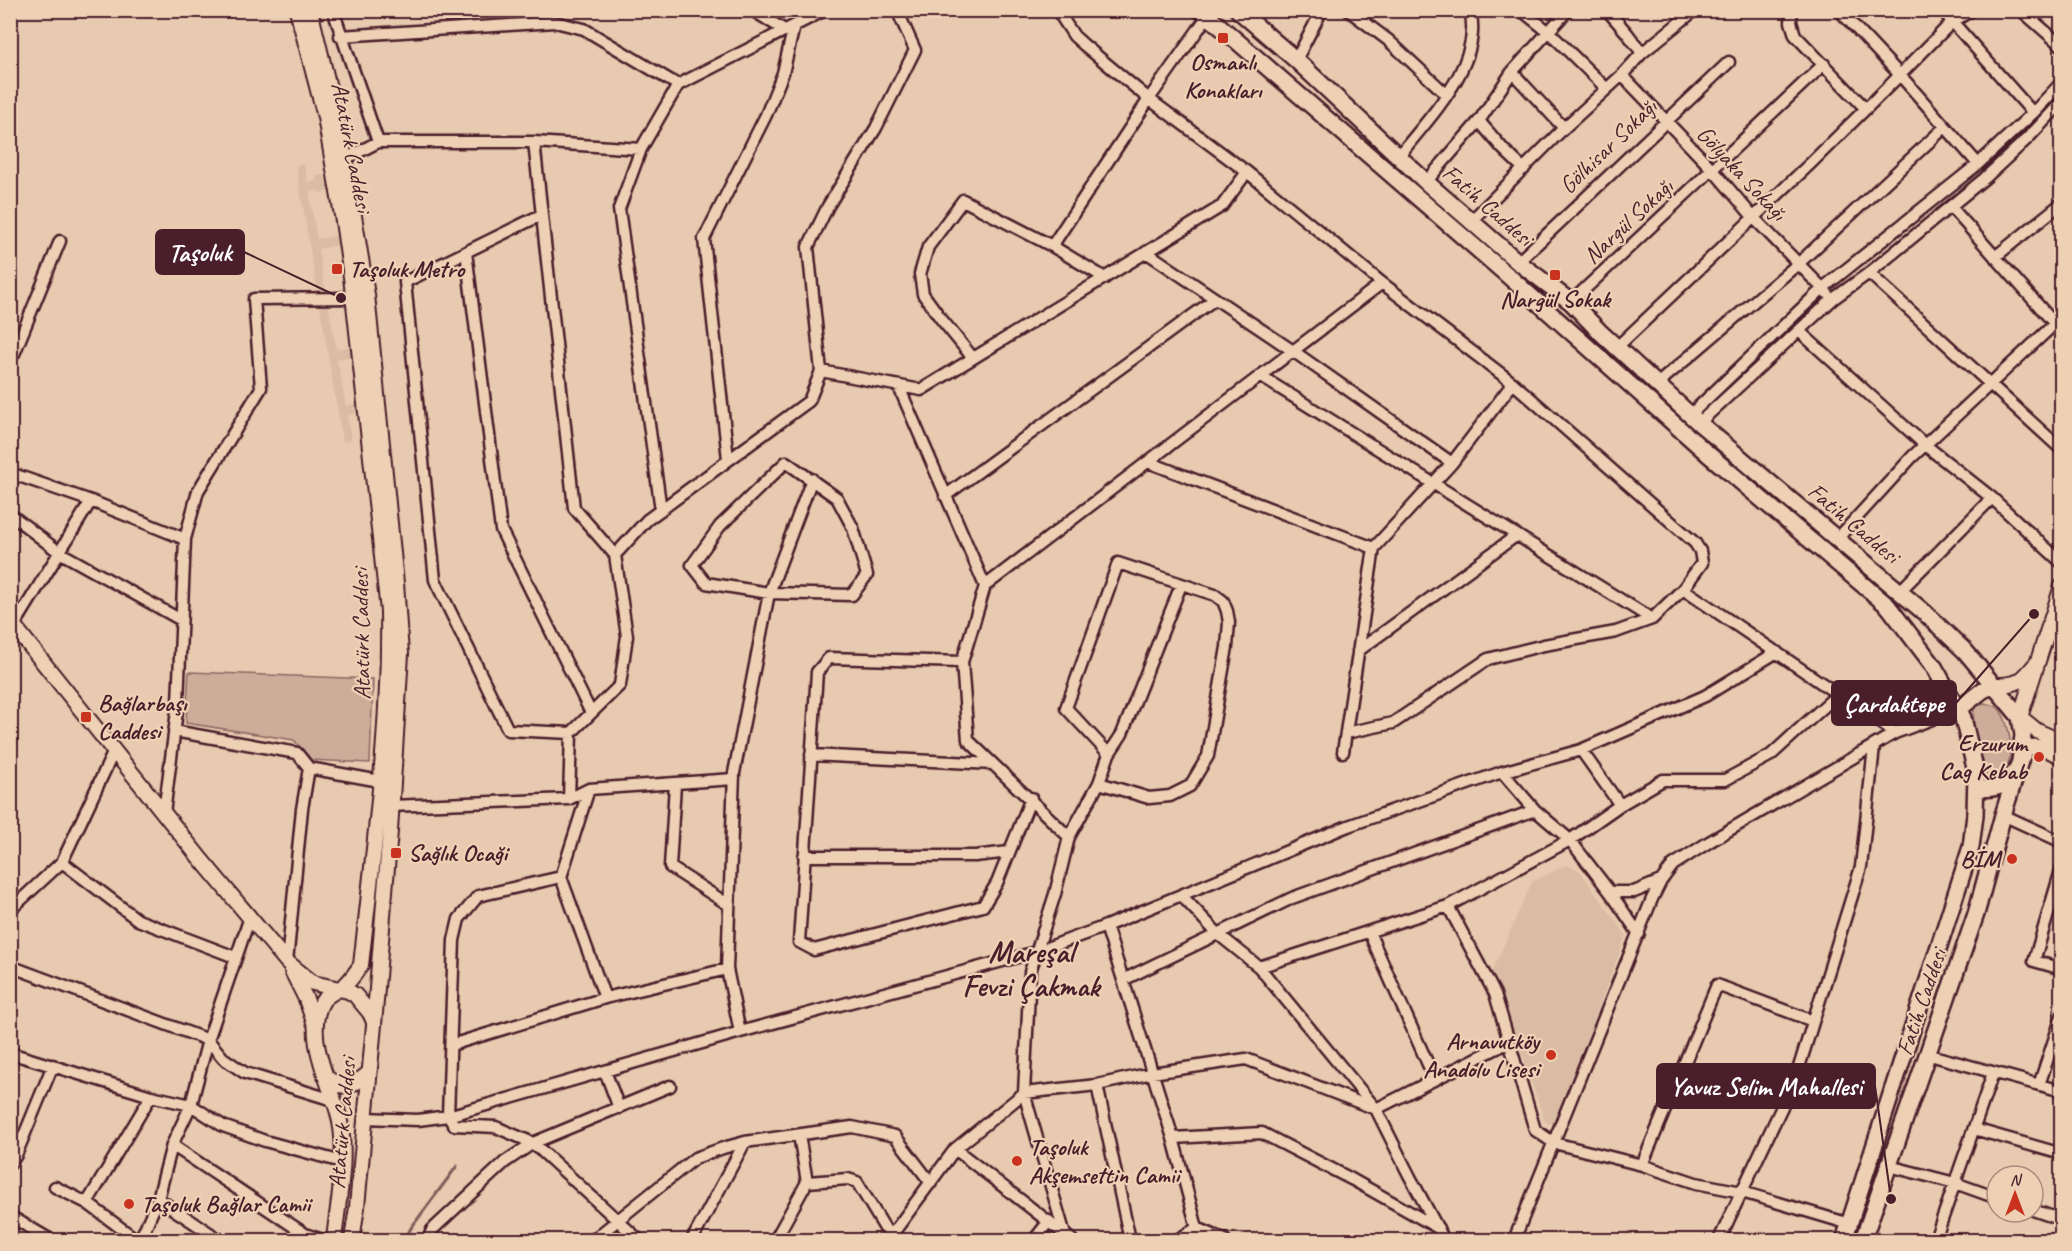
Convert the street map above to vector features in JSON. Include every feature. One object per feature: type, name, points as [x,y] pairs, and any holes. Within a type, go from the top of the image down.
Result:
[{"type":"main road","name":"Atatürk Caddesi","points":[[297,10],[325,117],[339,160],[367,295],[400,628],[401,669],[392,806],[357,1207],[352,1240]]},
{"type":"main road","name":"Atatürk Caddesi","points":[[310,10],[332,93],[388,610],[388,666],[380,781],[361,964],[353,978],[323,1000],[316,1031],[325,1076],[338,1113],[342,1137],[342,1162],[334,1240]]},
{"type":"main road","name":"Fatih Caddesi","points":[[1238,10],[1296,60],[1426,182],[1518,262],[1571,302],[1694,419],[1900,591],[1965,651],[2020,717],[2023,735],[2020,761],[1976,914],[1863,1240]]},
{"type":"main road","name":"Fatih Caddesi","points":[[1204,14],[1505,273],[1716,461],[1888,606],[1933,665],[1959,709],[1968,731],[1976,772],[1971,847],[1844,1240]]},
{"type":"main road","points":[[2061,586],[2056,626],[2040,659],[2020,717],[2037,731],[2061,742]]},
{"type":"main road","points":[[12,626],[287,962],[313,983],[348,991],[355,995],[370,1013],[374,1022]]},
{"type":"main road","points":[[1959,709],[1983,690],[1995,685],[2016,684],[2024,679],[2040,659]]},
{"type":"main road","points":[[1976,789],[1994,789],[2005,784],[2027,748],[2041,747],[2061,757]]},
{"type":"main road","points":[[287,962],[306,999],[316,1031]]},
{"type":"main road","points":[[325,1076],[333,1084],[348,1086],[357,1083],[369,1073]]},
{"type":"main road","points":[[2056,1240],[2061,1238]]},
{"type":"street","points":[[333,10],[378,142]]},
{"type":"street","points":[[752,10],[790,28]]},
{"type":"street","points":[[661,510],[620,209],[641,149],[678,85],[825,10]]},
{"type":"street","points":[[615,555],[647,520],[809,401],[821,371],[808,247],[828,206],[876,128],[915,50],[897,10]]},
{"type":"street","points":[[1057,10],[1074,36],[1149,99],[1247,172],[1382,283],[1514,383],[1698,547],[1702,554],[1702,563],[1683,589],[1652,619],[1616,632],[1544,645],[1488,659],[1393,723],[1346,733]]},
{"type":"street","points":[[1296,60],[1323,10]]},
{"type":"street","points":[[1348,10],[1389,40],[1446,93]]},
{"type":"street","points":[[1398,156],[1460,74],[1468,56],[1473,29],[1470,10]]},
{"type":"street","points":[[1521,10],[1549,32],[1606,88]]},
{"type":"street","points":[[1426,182],[1479,121],[1512,72],[1568,10]]},
{"type":"street","points":[[1607,10],[1642,53]]},
{"type":"street","points":[[1792,10],[1791,22],[1795,35],[1866,109]]},
{"type":"street","points":[[1839,10],[1978,164]]},
{"type":"street","points":[[1942,10],[2033,113]]},
{"type":"street","points":[[1617,347],[1754,218],[1952,22],[1972,10]]},
{"type":"street","points":[[2021,10],[2061,46]]},
{"type":"street","points":[[1471,221],[1564,128],[1687,13]]},
{"type":"street","points":[[1052,246],[1204,14]]},
{"type":"street","points":[[340,36],[555,22],[584,29],[678,85]]},
{"type":"street","points":[[728,459],[704,239],[766,115],[783,73],[790,28]]},
{"type":"street","name":"Gölhisar Sokağı","points":[[1518,262],[1729,62]]},
{"type":"street","name":"Nargül Sokağı","points":[[1571,302],[1824,64]]},
{"type":"street","points":[[1512,72],[1564,128]]},
{"type":"street","name":"Gölyaka Sokağı","points":[[1622,75],[1713,170],[1754,218],[1833,299]]},
{"type":"street","points":[[1694,419],[1823,288],[1978,164],[2033,113],[2061,82]]},
{"type":"street","points":[[1694,419],[1799,331],[1833,299],[1951,207],[2028,138],[2061,102]]},
{"type":"street","points":[[1479,121],[1524,169]]},
{"type":"street","points":[[1656,385],[1799,263],[1945,128]]},
{"type":"street","points":[[339,160],[378,142],[534,142],[641,149]]},
{"type":"street","points":[[534,142],[574,508],[615,555],[627,636],[620,685],[571,733],[569,799]]},
{"type":"street","points":[[821,371],[921,390],[1222,206],[1247,172]]},
{"type":"street","points":[[973,358],[923,294],[920,274],[928,247],[963,200],[1052,246],[1105,278]]},
{"type":"street","points":[[1995,257],[2061,203]]},
{"type":"street","points":[[1838,538],[1925,445],[2059,324],[1951,207]]},
{"type":"street","points":[[541,214],[405,282],[435,580],[508,730],[571,733]]},
{"type":"street","points":[[10,356],[14,354],[60,241]]},
{"type":"street","points":[[466,252],[501,530],[591,713]]},
{"type":"street","points":[[1146,252],[1293,351],[1452,463]]},
{"type":"street","points":[[1869,273],[2061,450]]},
{"type":"street","points":[[1069,837],[1031,798],[968,740],[962,662],[985,586],[1382,283]]},
{"type":"street","points":[[164,813],[178,703],[185,539],[198,490],[261,388],[254,299],[354,298]]},
{"type":"street","points":[[945,496],[1215,299]]},
{"type":"street","points":[[1799,331],[1925,445],[1992,498],[2061,563]]},
{"type":"street","points":[[1260,376],[1652,619]]},
{"type":"street","points":[[1343,752],[1374,548],[1452,463],[1514,383]]},
{"type":"street","points":[[899,387],[985,586]]},
{"type":"street","points":[[786,462],[812,479],[837,498],[853,528],[867,575],[852,595],[769,593],[706,583],[692,565],[720,526],[786,462]]},
{"type":"street","points":[[1148,462],[1374,548]]},
{"type":"street","points":[[10,475],[16,475],[91,501],[185,539]]},
{"type":"street","points":[[740,1032],[727,969],[734,779],[769,593],[812,479]]},
{"type":"street","points":[[1900,591],[1992,498]]},
{"type":"street","points":[[12,626],[91,501]]},
{"type":"street","points":[[10,514],[59,552],[181,620]]},
{"type":"street","points":[[1358,651],[1517,535]]},
{"type":"street","points":[[1099,783],[1149,798],[1170,796],[1190,786],[1208,756],[1227,648],[1229,622],[1223,601],[1215,595],[1118,563],[1066,708],[1109,754]]},
{"type":"street","points":[[1069,1238],[1024,1093],[1030,972],[1043,935],[1069,837],[1099,783],[1109,754],[1122,734],[1181,585]]},
{"type":"street","points":[[1683,589],[1895,733]]},
{"type":"street","points":[[365,1118],[418,1120],[448,1116],[740,1032],[1036,952],[1106,926],[1348,826],[1502,772],[1581,750],[1705,696],[1777,652]]},
{"type":"street","points":[[962,662],[829,658],[817,672],[799,942],[814,950],[983,906],[997,883],[1031,798]]},
{"type":"street","points":[[1259,967],[1449,906],[1570,840],[1620,805],[1663,780],[1725,780],[1771,754],[1839,693]]},
{"type":"street","points":[[1514,1240],[1661,881],[1673,866],[1895,733],[1959,709]]},
{"type":"street","points":[[174,731],[297,753],[309,768],[380,781]]},
{"type":"street","points":[[1719,1240],[1796,1077],[1861,867],[1874,747]]},
{"type":"street","points":[[1581,750],[1620,805]]},
{"type":"street","points":[[10,910],[62,862],[114,751]]},
{"type":"street","points":[[811,754],[993,764]]},
{"type":"street","points":[[287,962],[309,768]]},
{"type":"street","points":[[1502,772],[1534,810],[1570,840],[1639,934]]},
{"type":"street","points":[[392,806],[569,799],[589,789],[734,779]]},
{"type":"street","points":[[675,784],[670,867],[729,905]]},
{"type":"street","points":[[589,789],[561,877],[605,998]]},
{"type":"street","points":[[1123,980],[1292,897],[1534,810]]},
{"type":"street","points":[[2003,815],[2061,842]]},
{"type":"street","points":[[804,856],[975,856],[1009,852]]},
{"type":"street","points":[[62,862],[138,920],[235,957]]},
{"type":"street","points":[[2061,867],[2034,961],[2061,969]]},
{"type":"street","points":[[561,877],[478,896],[459,919],[454,940],[448,1116],[454,1125],[496,1127],[533,1143],[639,1240]]},
{"type":"street","points":[[1610,892],[1634,892],[1661,881]]},
{"type":"street","points":[[1181,895],[1218,934],[1259,967],[1376,1109],[1444,1240]]},
{"type":"street","points":[[1449,906],[1495,994],[1534,1130],[1554,1143],[1642,1165],[1696,1183],[1742,1192],[1850,1224]]},
{"type":"street","points":[[55,1187],[87,1203],[138,1240],[158,1199],[172,1145],[191,1105],[208,1040],[250,917]]},
{"type":"street","points":[[1106,926],[1173,1138],[1197,1228]]},
{"type":"street","points":[[1369,932],[1435,1080]]},
{"type":"street","points":[[10,966],[208,1040],[223,1058],[244,1073],[333,1100]]},
{"type":"street","points":[[451,1045],[605,998],[727,969]]},
{"type":"street","points":[[1642,1165],[1717,985],[1813,1021]]},
{"type":"street","points":[[2039,1085],[2061,1016]]},
{"type":"street","points":[[807,1182],[848,1179],[856,1182],[889,1239],[955,1149],[1024,1093],[1097,1084],[1246,1059],[1376,1109],[1509,1042]]},
{"type":"street","points":[[10,1053],[151,1096],[191,1105],[223,1126],[265,1141],[342,1162]]},
{"type":"street","points":[[1926,1054],[2061,1092]]},
{"type":"street","points":[[10,1164],[16,1155],[53,1065]]},
{"type":"street","points":[[605,1071],[619,1108]]},
{"type":"street","points":[[1935,1240],[1993,1073]]},
{"type":"street","points":[[1097,1084],[1130,1240]]},
{"type":"street","points":[[428,1240],[432,1230],[505,1161],[533,1143],[670,1086]]},
{"type":"street","points":[[87,1203],[151,1096]]},
{"type":"street","points":[[593,1240],[695,1158],[745,1142],[852,1127],[895,1136],[931,1183]]},
{"type":"street","points":[[1974,1129],[2061,1154]]},
{"type":"street","points":[[1173,1138],[1262,1133],[1353,1180],[1438,1228]]},
{"type":"street","points":[[775,1240],[807,1182],[799,1135]]},
{"type":"street","points":[[693,1240],[745,1142]]},
{"type":"street","points":[[172,1145],[305,1234],[323,1240]]},
{"type":"street","points":[[955,1149],[1069,1238]]},
{"type":"street","points":[[1889,1166],[1955,1183],[1985,1194]]},
{"type":"street","points":[[158,1199],[220,1240]]},
{"type":"street","points":[[2045,1214],[2061,1220]]},
{"type":"street","points":[[10,1216],[51,1240]]},
{"type":"street","points":[[1034,1240],[1048,1221]]},
{"type":"street","points":[[1177,1240],[1197,1228]]},
{"type":"street","points":[[1197,1228],[1224,1240]]},
{"type":"shaded area","points":[[339,159],[386,435],[367,417],[359,418],[358,413],[347,415],[351,440],[343,442],[296,166],[304,164],[308,183],[317,181],[316,176],[324,175],[325,179],[334,178]],"holes":[[[335,187],[343,235],[317,239],[309,192],[318,190],[319,193],[327,192],[327,188]],[[345,244],[353,290],[344,292],[343,288],[336,290],[336,293],[326,295],[318,249]],[[354,299],[362,345],[336,349],[328,304],[337,302],[339,305]],[[364,354],[364,399],[356,401],[356,404],[346,406],[337,359]]]},
{"type":"shaded area","points":[[189,672],[373,679],[370,763],[311,760],[294,740],[186,723]]},
{"type":"shaded area","points":[[1984,703],[1996,706],[2002,713],[2010,740],[2007,767],[2002,773],[1991,776],[1988,776],[1981,763],[1975,733],[1974,708]]},
{"type":"shaded area","name":"Arnavutköy Anadolu Lisesi","points":[[1566,865],[1579,870],[1626,935],[1555,1122],[1549,1124],[1545,1121],[1500,989],[1492,972],[1532,882]]},
{"type":"waterway","points":[[404,1240],[457,1166]]},
{"type":"place","name":"Osmanlı Konakları","points":[[1223,38]]},
{"type":"place","name":"Taşoluk Metro","points":[[337,269]]},
{"type":"place","name":"Nargül Sokak","points":[[1555,275]]},
{"type":"place","name":"Taşoluk","points":[[341,298]]},
{"type":"place","name":"Çardaktepe","points":[[2034,614]]},
{"type":"place","name":"Bağlarbaşı Caddesi","points":[[86,717]]},
{"type":"place","name":"Erzurum Cag Kebab","points":[[2039,757]]},
{"type":"place","name":"Sağlık Ocaği","points":[[396,853]]},
{"type":"place","name":"BİM","points":[[2012,859]]},
{"type":"place","name":"Arnavutköy Anadolu Lisesi","points":[[1551,1055]]},
{"type":"place","name":"Taşoluk Akşemsettin Camii","points":[[1017,1161]]},
{"type":"place","name":"Yavuz Selim Mahallesi","points":[[1891,1199]]},
{"type":"place","name":"Taşoluk Bağlar Camii","points":[[129,1204]]},
{"type":"district","name":"Mareşal Fevzi Çakmak","points":[[1031,969]]}]
